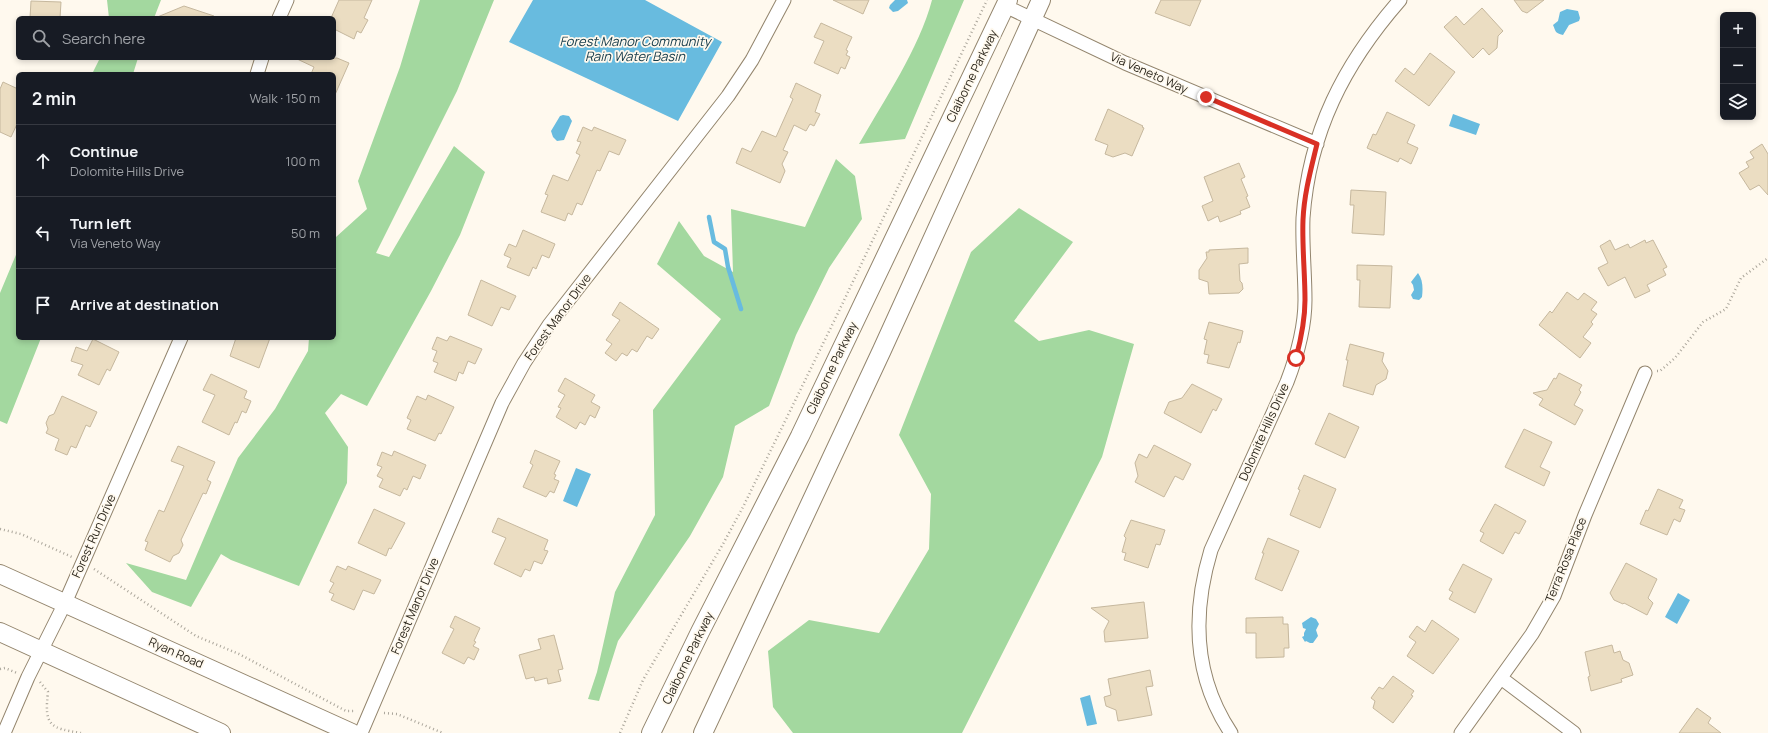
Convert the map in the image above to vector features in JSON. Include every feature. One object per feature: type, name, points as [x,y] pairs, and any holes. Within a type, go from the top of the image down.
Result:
[{"type":"main road","points":[[703,733],[882,350],[1040,0]]},
{"type":"main road","name":"Claiborne Parkway","points":[[651,733],[803,429],[1006,3]]},
{"type":"main road","name":"Ryan Road","points":[[0,574],[352,733]]},
{"type":"main road","points":[[0,632],[221,733]]},
{"type":"street","points":[[280,16],[287,0]]},
{"type":"street","name":"Forest Manor Drive","points":[[361,733],[502,404],[524,363],[549,325],[728,96],[752,60],[784,0]]},
{"type":"street","name":"Dolomite Hills Drive","points":[[1231,733],[1218,709],[1208,685],[1203,665],[1198,630],[1199,602],[1204,575],[1211,550],[1287,382],[1296,358],[1303,329],[1305,300],[1303,255],[1304,218],[1308,181],[1317,144],[1328,111],[1344,77],[1373,32],[1400,0]]},
{"type":"street","name":"Via Veneto Way","points":[[1006,3],[1032,19],[1125,63],[1317,144]]},
{"type":"street","points":[[258,72],[261,60]]},
{"type":"street","name":"Forest Run Drive","points":[[4,733],[28,677],[65,603],[180,340]]},
{"type":"street","name":"Terra Rosa Place","points":[[1461,733],[1532,634],[1554,596],[1585,515],[1645,373]]},
{"type":"street","points":[[1501,678],[1574,733]]},
{"type":"path","points":[[620,733],[643,680],[723,544],[743,507],[838,313],[987,0]]},
{"type":"path","points":[[1668,364],[1675,358],[1703,322],[1726,309],[1741,278],[1768,258]]},
{"type":"path","points":[[0,529],[21,534],[82,562],[196,636],[239,654],[346,711],[397,714],[443,733]]},
{"type":"path","points":[[0,669],[5,668],[42,683],[48,692],[46,710],[51,724],[60,730],[81,733]]},
{"type":"green space","points":[[107,0],[161,0],[155,16],[109,16]]},
{"type":"green space","points":[[420,0],[494,0],[457,91],[376,253],[389,257],[454,146],[485,172],[460,235],[431,291],[367,406],[341,394],[325,413],[348,447],[347,483],[299,586],[231,560],[221,554],[191,607],[152,592],[126,563],[186,580],[238,458],[275,409],[308,351],[309,340],[336,340],[336,237],[367,209],[358,181],[400,67]]},
{"type":"green space","points":[[932,0],[964,0],[905,139],[859,144],[910,55],[919,37]]},
{"type":"green space","points":[[99,60],[137,60],[134,72],[93,72]]},
{"type":"green space","points":[[836,159],[855,176],[862,219],[829,268],[796,335],[769,406],[735,426],[723,477],[690,536],[618,641],[599,701],[588,699],[597,672],[615,592],[655,515],[653,410],[721,319],[657,264],[679,221],[704,256],[733,272],[731,209],[805,227]]},
{"type":"green space","points":[[1019,208],[1073,242],[1014,321],[1039,341],[1089,330],[1134,344],[1102,457],[962,733],[793,733],[773,707],[768,651],[809,620],[879,633],[929,549],[931,494],[899,435],[971,252]]},
{"type":"green space","points":[[16,255],[16,340],[40,340],[7,424],[0,421],[0,293]]},
{"type":"water","name":"Forest Manor Community Rain Water Basin","points":[[533,0],[645,0],[722,42],[678,121],[509,42]]},
{"type":"water","points":[[895,0],[907,0],[908,3],[898,11],[893,12],[889,8]]},
{"type":"water","points":[[1567,9],[1578,11],[1580,18],[1579,21],[1569,25],[1563,35],[1558,34],[1553,25],[1558,21],[1560,12]]},
{"type":"water","points":[[1453,114],[1480,124],[1476,135],[1449,126]]},
{"type":"water","points":[[560,116],[569,116],[572,121],[564,140],[557,141],[553,137],[551,131]]},
{"type":"water","points":[[1418,273],[1422,281],[1422,297],[1419,300],[1413,299],[1411,295],[1414,290],[1411,282]]},
{"type":"water","points":[[576,468],[591,474],[577,507],[563,501]]},
{"type":"water","points":[[1678,593],[1690,600],[1677,624],[1665,617]]},
{"type":"water","points":[[1311,617],[1316,619],[1319,624],[1316,630],[1318,636],[1313,643],[1305,642],[1302,637],[1304,636],[1306,629],[1303,628],[1302,623]]},
{"type":"water","points":[[1090,695],[1097,724],[1087,726],[1080,698]]},
{"type":"building","points":[[339,0],[372,0],[364,18],[368,20],[361,33],[357,31],[354,39],[336,30],[336,16],[332,16]]},
{"type":"building","points":[[833,0],[869,0],[863,14]]},
{"type":"building","points":[[1161,0],[1201,0],[1190,26],[1155,13]]},
{"type":"building","points":[[1514,0],[1544,0],[1527,13],[1522,11]]},
{"type":"building","points":[[31,1],[61,2],[60,16],[30,16]]},
{"type":"building","points":[[184,6],[214,16],[160,16]]},
{"type":"building","points":[[1482,8],[1503,31],[1498,36],[1497,48],[1489,55],[1483,48],[1473,58],[1444,27],[1456,16],[1464,25]]},
{"type":"building","points":[[821,23],[852,37],[846,50],[848,51],[846,55],[850,57],[845,69],[841,67],[838,74],[814,63],[824,41],[814,37]]},
{"type":"building","points":[[1430,53],[1455,72],[1429,106],[1395,81],[1405,68],[1414,75]]},
{"type":"building","points":[[337,58],[349,63],[336,92],[336,72],[312,72],[314,67],[299,60],[336,60]]},
{"type":"building","points":[[3,82],[16,88],[16,126],[11,137],[0,132],[0,89]]},
{"type":"building","points":[[796,83],[821,95],[815,112],[820,114],[814,126],[810,124],[806,131],[794,125],[783,150],[788,152],[782,164],[785,171],[780,183],[736,163],[742,148],[751,152],[762,131],[776,137],[793,99],[790,97]]},
{"type":"building","points":[[1108,109],[1143,126],[1142,127],[1144,128],[1132,156],[1125,153],[1113,157],[1105,154],[1108,145],[1095,140]]},
{"type":"building","points":[[1387,112],[1415,125],[1407,143],[1418,148],[1411,164],[1400,158],[1398,162],[1367,148],[1373,134],[1376,135]]},
{"type":"building","points":[[583,127],[592,131],[594,127],[626,140],[619,155],[609,151],[600,171],[597,170],[582,205],[577,203],[572,215],[568,213],[565,221],[541,212],[548,195],[545,194],[553,175],[568,181],[580,155],[576,153],[581,142],[577,141]]},
{"type":"building","points":[[1762,144],[1768,154],[1768,195],[1759,185],[1750,190],[1739,173],[1749,167],[1746,162],[1754,158],[1750,152]]},
{"type":"building","points":[[1239,163],[1245,177],[1241,179],[1248,196],[1246,197],[1250,207],[1240,211],[1241,214],[1220,222],[1218,216],[1208,221],[1202,206],[1213,201],[1204,177]]},
{"type":"building","points":[[1351,190],[1386,192],[1384,235],[1352,233],[1354,205],[1350,205]]},
{"type":"building","points":[[523,230],[555,244],[549,258],[542,255],[536,269],[533,267],[529,276],[507,267],[511,258],[504,255],[509,244],[516,247]]},
{"type":"building","points":[[1610,240],[1615,250],[1628,244],[1630,248],[1645,240],[1646,243],[1653,240],[1667,267],[1663,269],[1666,275],[1647,285],[1650,291],[1635,298],[1625,277],[1608,286],[1598,268],[1608,263],[1600,246]]},
{"type":"building","points":[[1248,248],[1248,263],[1239,264],[1240,281],[1243,289],[1239,293],[1209,294],[1208,282],[1199,279],[1199,270],[1207,258],[1206,252],[1209,252],[1209,250]]},
{"type":"building","points":[[1357,265],[1392,266],[1390,308],[1359,307],[1360,280],[1357,280]]},
{"type":"building","points":[[481,280],[516,296],[509,310],[501,307],[492,326],[468,315]]},
{"type":"building","points":[[1567,292],[1578,300],[1584,293],[1597,302],[1591,310],[1597,314],[1591,322],[1593,324],[1583,337],[1591,343],[1580,358],[1539,325],[1550,311],[1552,313]]},
{"type":"building","points":[[620,302],[659,329],[652,339],[647,336],[637,352],[632,349],[627,356],[622,353],[616,361],[605,353],[612,344],[606,340],[620,320],[612,315]]},
{"type":"building","points":[[1209,322],[1243,331],[1240,343],[1238,342],[1229,368],[1207,363],[1209,355],[1204,354],[1207,340],[1204,339]]},
{"type":"building","points":[[450,336],[482,349],[475,364],[468,361],[463,374],[459,372],[456,381],[434,372],[438,363],[433,361],[437,351],[432,349],[437,337],[447,341]]},
{"type":"building","points":[[92,340],[95,340],[119,352],[110,371],[107,369],[99,385],[78,375],[83,365],[71,361],[76,347],[87,351]]},
{"type":"building","points":[[235,340],[269,340],[259,368],[230,356]]},
{"type":"building","points":[[1350,344],[1384,353],[1382,361],[1388,371],[1386,379],[1376,385],[1373,395],[1343,386],[1348,360],[1346,360]]},
{"type":"building","points":[[1559,373],[1582,385],[1579,390],[1581,392],[1574,405],[1583,410],[1575,425],[1539,405],[1543,399],[1533,393],[1547,390],[1554,378],[1556,379]]},
{"type":"building","points":[[211,374],[247,391],[244,398],[251,401],[246,413],[242,411],[237,423],[235,422],[229,435],[202,422],[215,395],[203,390]]},
{"type":"building","points":[[565,378],[595,395],[591,402],[600,407],[595,418],[590,415],[585,425],[580,422],[576,429],[556,417],[561,408],[558,407],[565,395],[558,391]]},
{"type":"building","points":[[1192,384],[1222,399],[1216,411],[1213,409],[1201,433],[1164,413],[1169,402],[1182,398]]},
{"type":"building","points":[[428,395],[454,407],[441,434],[439,433],[435,441],[407,429],[411,420],[407,418],[417,396],[426,400]]},
{"type":"building","points":[[62,396],[97,412],[90,427],[86,425],[76,448],[71,446],[67,455],[55,450],[59,439],[46,433],[48,429],[46,423],[49,416],[54,414]]},
{"type":"building","points":[[1329,413],[1359,427],[1345,458],[1315,444]]},
{"type":"building","points":[[1524,429],[1552,442],[1540,467],[1550,472],[1544,486],[1505,467]]},
{"type":"building","points":[[1154,445],[1191,464],[1183,480],[1175,476],[1164,497],[1135,482],[1138,476],[1135,463],[1139,454],[1147,458]]},
{"type":"building","points":[[178,446],[215,462],[207,480],[211,482],[206,494],[203,493],[181,540],[183,545],[179,553],[173,556],[170,562],[145,550],[148,542],[145,541],[159,510],[164,512],[184,466],[171,461]]},
{"type":"building","points":[[535,450],[560,461],[554,474],[556,475],[554,479],[559,481],[554,493],[550,491],[546,497],[523,487],[533,465],[530,463]]},
{"type":"building","points":[[394,451],[426,465],[420,479],[413,476],[407,490],[404,488],[400,496],[379,487],[383,479],[377,476],[382,467],[377,465],[382,452],[392,456]]},
{"type":"building","points":[[1304,475],[1336,489],[1320,528],[1290,515]]},
{"type":"building","points":[[1658,489],[1683,500],[1679,508],[1685,510],[1680,522],[1674,519],[1667,535],[1640,524]]},
{"type":"building","points":[[1495,504],[1526,521],[1519,534],[1515,532],[1503,554],[1480,541],[1484,533],[1480,531]]},
{"type":"building","points":[[374,509],[405,523],[391,549],[389,548],[386,556],[358,543]]},
{"type":"building","points":[[498,518],[548,540],[544,550],[548,551],[542,564],[534,561],[530,571],[525,569],[521,577],[494,564],[506,538],[492,532]]},
{"type":"building","points":[[1131,520],[1165,530],[1160,545],[1156,544],[1148,568],[1124,560],[1126,553],[1122,552],[1126,538],[1124,536]]},
{"type":"building","points":[[1268,538],[1299,551],[1282,591],[1255,579]]},
{"type":"building","points":[[1626,563],[1657,579],[1648,598],[1653,603],[1647,615],[1624,603],[1623,604],[1614,600],[1610,593]]},
{"type":"building","points":[[1463,564],[1492,579],[1475,613],[1449,599],[1453,592],[1449,590]]},
{"type":"building","points":[[337,566],[346,570],[348,566],[381,580],[374,594],[363,590],[354,610],[331,600],[334,594],[329,592],[334,583],[330,581]]},
{"type":"building","points":[[1144,602],[1148,638],[1105,642],[1104,631],[1109,621],[1091,608]]},
{"type":"building","points":[[455,616],[480,628],[474,641],[476,642],[473,646],[479,649],[474,660],[468,657],[464,664],[442,653],[454,629],[450,627]]},
{"type":"building","points":[[1283,617],[1283,624],[1288,624],[1289,648],[1284,648],[1284,657],[1256,658],[1256,633],[1246,633],[1246,618]]},
{"type":"building","points":[[1432,620],[1459,639],[1433,674],[1407,656],[1416,642],[1409,637],[1417,626],[1425,632]]},
{"type":"building","points":[[554,635],[563,669],[558,670],[561,681],[548,684],[547,678],[535,681],[534,677],[526,679],[519,655],[541,649],[538,639]]},
{"type":"building","points":[[1612,645],[1614,653],[1620,651],[1623,660],[1629,663],[1633,675],[1621,679],[1622,682],[1591,691],[1588,677],[1590,676],[1585,652]]},
{"type":"building","points":[[1150,670],[1153,686],[1146,687],[1152,715],[1118,721],[1116,710],[1106,706],[1104,697],[1111,695],[1108,679]]},
{"type":"building","points":[[1393,676],[1414,691],[1411,695],[1413,696],[1393,723],[1373,708],[1375,701],[1371,698],[1379,687],[1383,689]]},
{"type":"building","points":[[1697,708],[1711,718],[1708,723],[1721,733],[1679,733]]},
{"type":"waterway","points":[[709,217],[714,242],[725,249],[728,267],[741,309]]},
{"type":"route","points":[[1206,97],[1317,144],[1308,181],[1304,218],[1303,255],[1305,300],[1303,329],[1296,358]]}]
